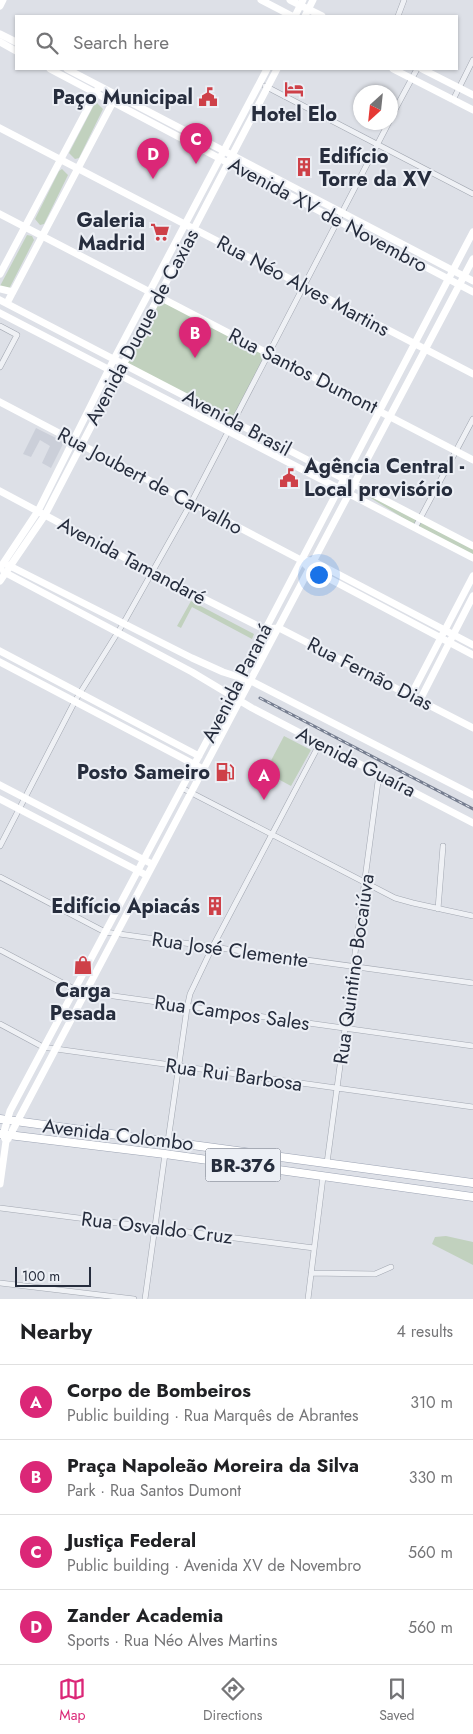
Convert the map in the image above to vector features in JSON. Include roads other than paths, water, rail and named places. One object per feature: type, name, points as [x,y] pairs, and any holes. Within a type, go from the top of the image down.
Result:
[{"type":"main road","points":[[0,6],[3,0]]},
{"type":"main road","points":[[261,0],[291,15]]},
{"type":"main road","points":[[290,0],[302,3],[307,13]]},
{"type":"main road","points":[[307,13],[313,0]]},
{"type":"main road","points":[[294,15],[302,3]]},
{"type":"main road","points":[[0,34],[15,42]]},
{"type":"main road","points":[[0,42],[15,50]]},
{"type":"main road","name":"Avenida XV de Novembro","points":[[52,70],[98,89]]},
{"type":"main road","name":"Avenida XV de Novembro","points":[[69,70],[98,89],[220,158],[473,292]]},
{"type":"main road","name":"Avenida Duque de Caxias","points":[[0,581],[4,567],[38,511],[108,370],[266,70]]},
{"type":"main road","name":"Avenida Duque de Caxias","points":[[4,567],[22,552],[45,515],[122,363],[276,70]]},
{"type":"main road","points":[[395,70],[473,110]]},
{"type":"main road","points":[[424,70],[473,95]]},
{"type":"main road","points":[[0,274],[98,89]]},
{"type":"main road","points":[[4,302],[13,292],[115,98]]},
{"type":"main road","name":"Avenida XV de Novembro","points":[[115,98],[224,149],[473,281]]},
{"type":"main road","points":[[242,117],[242,136]]},
{"type":"main road","name":"Rua Néo Alves Martins","points":[[0,128],[473,374]]},
{"type":"main road","points":[[198,199],[214,190]]},
{"type":"main road","name":"Rua Santos Dumont","points":[[0,214],[473,460]]},
{"type":"main road","name":"Avenida Paraná","points":[[5,1137],[3,1120],[13,1105],[195,764],[413,343],[473,232]]},
{"type":"main road","points":[[172,250],[174,266]]},
{"type":"main road","name":"Avenida Paraná","points":[[5,1137],[18,1122],[25,1110],[146,875],[193,793],[449,301],[473,259]]},
{"type":"main road","points":[[0,289],[13,292]]},
{"type":"main road","points":[[431,310],[449,301]]},
{"type":"main road","name":"Avenida Brasil","points":[[4,302],[473,546]]},
{"type":"main road","name":"Avenida Brasil","points":[[0,313],[473,558]]},
{"type":"main road","points":[[128,333],[144,324]]},
{"type":"main road","points":[[394,381],[398,400]]},
{"type":"main road","name":"Rua Joubert de Carvalho","points":[[0,402],[300,560]]},
{"type":"main road","points":[[91,405],[91,426]]},
{"type":"main road","points":[[350,464],[370,454]]},
{"type":"main road","points":[[51,485],[66,473]]},
{"type":"main road","name":"Avenida Tamandaré","points":[[0,491],[153,573],[264,629]]},
{"type":"main road","points":[[313,536],[329,531]]},
{"type":"main road","points":[[21,537],[22,552]]},
{"type":"main road","points":[[300,560],[313,561],[473,645]]},
{"type":"main road","points":[[300,560],[309,568],[473,655]]},
{"type":"main road","points":[[4,567],[192,658],[251,680],[473,796]]},
{"type":"main road","name":"Avenida Guaíra","points":[[4,567],[231,695],[240,702],[473,823]]},
{"type":"main road","points":[[411,695],[473,576]]},
{"type":"main road","points":[[288,584],[292,602]]},
{"type":"main road","points":[[420,700],[473,596]]},
{"type":"main road","points":[[264,629],[280,628]]},
{"type":"main road","name":"Rua Fernão Dias","points":[[280,628],[473,728]]},
{"type":"main road","points":[[0,651],[199,756]]},
{"type":"main road","points":[[250,657],[266,653]]},
{"type":"main road","points":[[0,662],[205,770]]},
{"type":"main road","points":[[219,718],[223,733]]},
{"type":"main road","points":[[0,784],[152,864]]},
{"type":"main road","points":[[0,798],[146,875]]},
{"type":"main road","points":[[174,803],[176,822]]},
{"type":"main road","points":[[128,887],[131,904]]},
{"type":"main road","points":[[84,970],[100,963]]},
{"type":"main road","points":[[68,1001],[71,1020]]},
{"type":"main road","points":[[13,1105],[25,1110]]},
{"type":"main road","name":"Avenida Colombo","points":[[3,1120],[473,1183]]},
{"type":"main road","points":[[0,1184],[5,1137]]},
{"type":"main road","name":"Avenida Colombo","points":[[5,1137],[112,1147],[473,1197]]},
{"type":"main road","points":[[112,1147],[116,1141],[139,1137]]},
{"type":"main road","points":[[212,1160],[237,1159],[241,1151]]},
{"type":"main road","points":[[249,1166],[256,1157],[271,1156]]},
{"type":"main road","points":[[341,1180],[369,1179],[377,1171]]},
{"type":"main road","points":[[445,1193],[447,1186],[473,1183]]},
{"type":"street","points":[[398,15],[404,0]]},
{"type":"street","points":[[453,100],[473,60]]},
{"type":"street","points":[[398,105],[416,70]]},
{"type":"street","points":[[259,83],[473,194]]},
{"type":"street","points":[[0,846],[75,701],[153,573],[191,503],[385,130]]},
{"type":"street","points":[[0,326],[17,335],[0,367]]},
{"type":"street","points":[[415,528],[473,419]]},
{"type":"street","points":[[168,1141],[190,994],[212,948],[320,743]]},
{"type":"street","name":"Rua Quintino Bocaiúva","points":[[327,1163],[366,883],[379,774]]},
{"type":"street","points":[[182,788],[404,901],[473,916]]},
{"type":"street","points":[[438,908],[443,846]]},
{"type":"street","name":"Rua José Clemente","points":[[0,877],[105,932],[473,983]]},
{"type":"street","name":"Rua Campos Sales","points":[[0,950],[74,989],[85,992],[187,1008],[473,1046]]},
{"type":"street","name":"Rua Rui Barbosa","points":[[0,1024],[43,1047],[473,1107]]},
{"type":"street","points":[[145,1299],[165,1154]]},
{"type":"street","points":[[308,1299],[322,1177]]},
{"type":"street","name":"Rua Osvaldo Cruz","points":[[0,1208],[314,1248]]},
{"type":"street","points":[[311,1273],[376,1274],[391,1267]]},
{"type":"street","points":[[0,1283],[134,1299]]},
{"type":"railway","points":[[260,698],[473,809]]},
{"type":"place","name":"Hotel Elo","points":[[294,89]]},
{"type":"place","name":"Paço Municipal","points":[[208,97]]},
{"type":"place","name":"Justiça Federal","points":[[196,164]]},
{"type":"place","name":"Edifício Torre da XV","points":[[304,167]]},
{"type":"place","name":"Zander Academia","points":[[153,179]]},
{"type":"place","name":"Galeria Madrid","points":[[160,232]]},
{"type":"place","name":"Praça Napoleão Moreira da Silva","points":[[195,358]]},
{"type":"place","name":"Agência Central - Local provisório","points":[[289,478]]},
{"type":"place","name":"Posto Sameiro","points":[[225,772]]},
{"type":"place","name":"Corpo de Bombeiros","points":[[264,800]]},
{"type":"place","name":"Edifício Apiacás","points":[[215,906]]},
{"type":"place","name":"Carga Pesada","points":[[83,965]]}]
